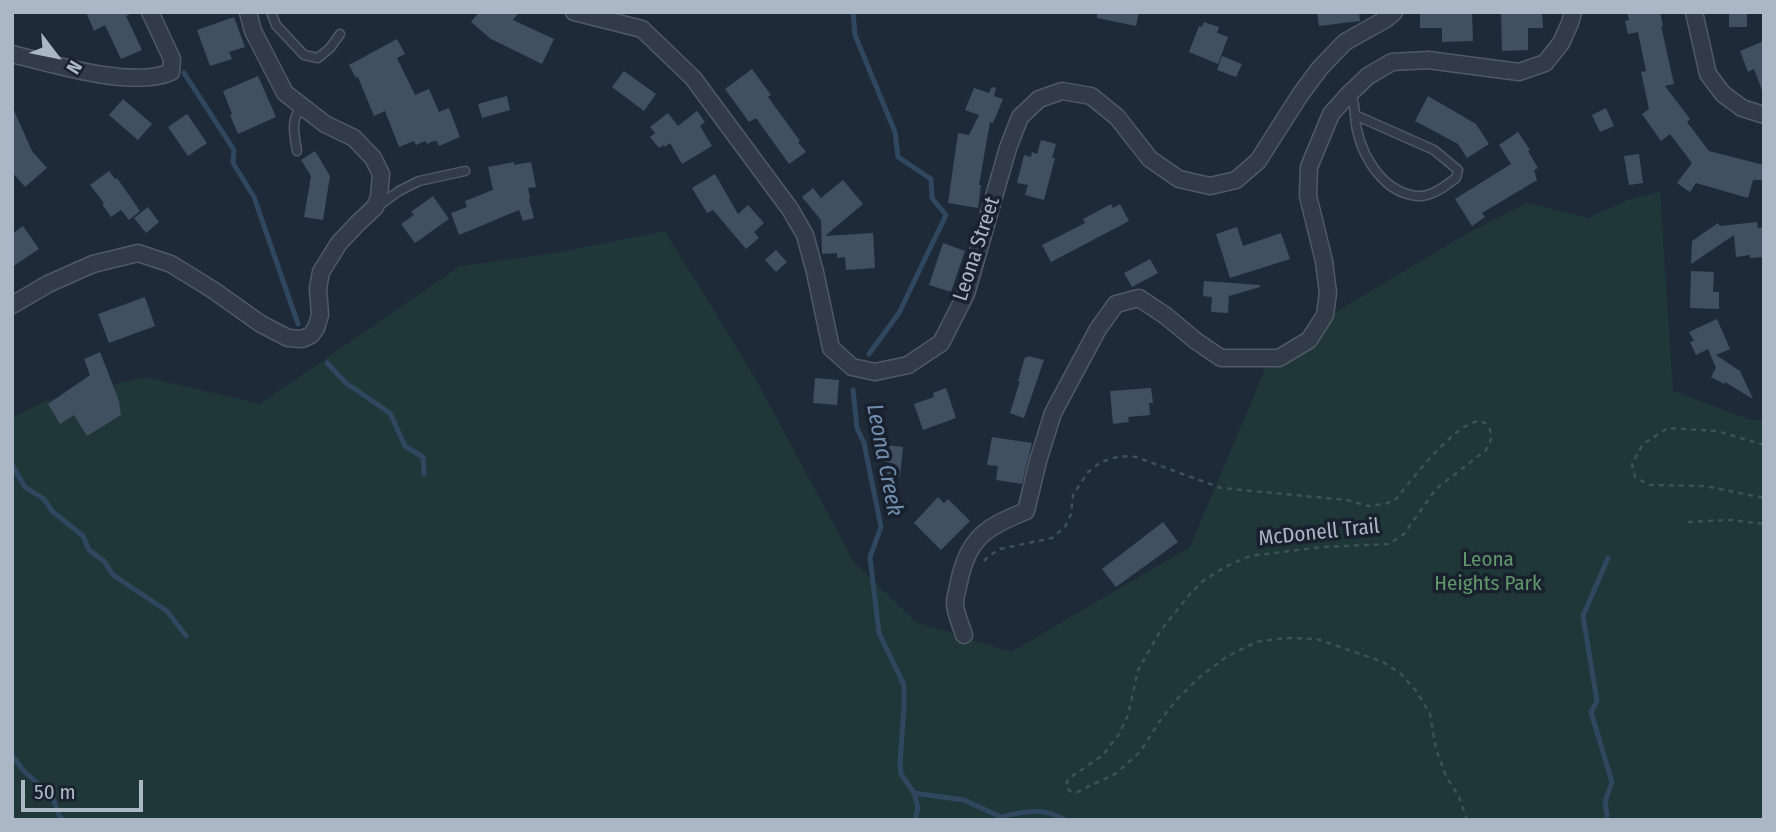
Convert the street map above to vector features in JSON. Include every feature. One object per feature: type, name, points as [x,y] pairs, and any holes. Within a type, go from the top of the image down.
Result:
[{"type":"street","points":[[12,54],[104,76],[159,77],[171,72],[172,59],[150,12]]},
{"type":"street","points":[[12,305],[48,284],[93,264],[138,253],[171,264],[214,290],[261,324],[288,338],[302,339],[311,335],[320,315],[318,288],[321,272],[339,243],[375,207],[379,197],[381,174],[373,158],[354,138],[325,124],[285,93],[253,31],[248,12]]},
{"type":"street","name":"Leona Street","points":[[574,12],[642,29],[693,78],[790,209],[805,235],[831,348],[852,368],[875,372],[908,365],[941,343],[966,294],[1008,148],[1020,117],[1039,99],[1062,91],[1091,96],[1117,117],[1150,159],[1179,179],[1210,186],[1236,180],[1258,161],[1320,68],[1345,42],[1394,12]]},
{"type":"street","points":[[964,635],[955,605],[963,565],[973,544],[985,532],[1005,519],[1026,511],[1053,413],[1098,329],[1116,304],[1139,298],[1222,358],[1279,358],[1309,340],[1325,315],[1328,293],[1324,261],[1308,197],[1309,167],[1331,114],[1368,76],[1392,62],[1428,60],[1519,72],[1545,63],[1561,43],[1573,12]]},
{"type":"street","points":[[1694,12],[1708,74],[1723,94],[1742,108],[1764,115]]},
{"type":"lane","points":[[271,12],[276,25],[304,55],[318,58],[340,34]]},
{"type":"lane","points":[[1351,92],[1354,114],[1359,138],[1370,164],[1387,183],[1418,196],[1438,191],[1456,178],[1458,170],[1434,150],[1354,114]]},
{"type":"lane","points":[[297,151],[295,117],[298,112],[308,110]]},
{"type":"lane","points":[[375,207],[419,181],[464,171]]},
{"type":"path","name":"McDonell Trail","points":[[981,565],[1000,549],[1052,538],[1065,527],[1071,513],[1073,495],[1088,472],[1101,463],[1120,456],[1136,457],[1221,488],[1347,500],[1368,506],[1385,504],[1396,499],[1446,440],[1474,421],[1481,421],[1491,433],[1486,450],[1436,489],[1404,534],[1390,544],[1321,547],[1250,556],[1204,580],[1161,631],[1138,670],[1128,715],[1119,734],[1103,755],[1068,779],[1066,787],[1077,792],[1115,775],[1140,752],[1178,698],[1226,657],[1256,642],[1285,638],[1317,639],[1383,662],[1400,673],[1417,692],[1430,715],[1436,749],[1467,820]]},
{"type":"path","points":[[1764,446],[1717,431],[1668,428],[1643,444],[1632,464],[1635,477],[1649,485],[1705,486],[1764,498]]},
{"type":"path","points":[[1688,522],[1731,520],[1764,524]]},
{"type":"green space","name":"Leona Heights Park","points":[[1660,191],[1673,391],[1751,420],[1764,419],[1764,820],[12,820],[12,418],[45,401],[146,377],[260,404],[460,266],[555,253],[665,231],[754,376],[854,562],[916,622],[1011,652],[1190,547],[1269,360],[1322,320],[1470,232],[1527,203],[1588,218],[1628,200]]},
{"type":"building","points":[[86,12],[134,12],[126,16],[142,50],[121,59],[105,25],[94,31]]},
{"type":"building","points":[[479,12],[519,12],[513,20],[554,39],[542,64],[491,39],[471,22]]},
{"type":"building","points":[[1097,12],[1139,12],[1136,26],[1097,18]]},
{"type":"building","points":[[1317,12],[1359,12],[1360,21],[1319,26]]},
{"type":"building","points":[[1420,12],[1472,12],[1473,41],[1442,42],[1442,28],[1420,28]]},
{"type":"building","points":[[1501,12],[1542,12],[1543,28],[1528,28],[1528,50],[1502,51]]},
{"type":"building","points":[[1627,12],[1660,12],[1674,84],[1665,86],[1690,119],[1687,122],[1709,151],[1764,165],[1764,180],[1753,180],[1748,198],[1696,183],[1690,192],[1677,183],[1692,163],[1670,134],[1661,141],[1642,114],[1649,109],[1641,72],[1646,71],[1638,32],[1628,34],[1625,21],[1629,20]]},
{"type":"building","points":[[1729,12],[1747,12],[1747,27],[1729,27]]},
{"type":"building","points":[[234,17],[245,47],[229,52],[232,59],[210,66],[197,30]]},
{"type":"building","points":[[1204,22],[1219,27],[1217,33],[1228,37],[1218,64],[1189,52],[1199,26],[1202,27]]},
{"type":"building","points":[[397,39],[405,54],[397,58],[415,95],[429,89],[439,112],[449,108],[460,137],[439,146],[436,140],[416,145],[414,141],[399,147],[385,111],[374,116],[358,77],[356,78],[349,65]]},
{"type":"building","points":[[1764,41],[1763,93],[1754,69],[1748,72],[1740,51]]},
{"type":"building","points":[[1222,56],[1242,64],[1236,77],[1217,70]]},
{"type":"building","points":[[752,69],[806,152],[789,164],[756,118],[749,122],[725,89]]},
{"type":"building","points":[[624,71],[656,94],[644,111],[612,87]]},
{"type":"building","points":[[258,76],[276,117],[238,134],[223,91]]},
{"type":"building","points":[[992,87],[996,88],[994,96],[1003,99],[993,123],[990,122],[979,185],[978,208],[948,203],[958,133],[969,135],[979,115],[965,110],[974,88],[989,93]]},
{"type":"building","points":[[507,96],[510,110],[482,118],[478,104]]},
{"type":"building","points":[[1428,96],[1476,124],[1489,144],[1467,158],[1458,144],[1415,121]]},
{"type":"building","points":[[123,99],[152,124],[138,140],[109,115]]},
{"type":"building","points":[[12,106],[32,151],[47,168],[25,187],[12,172]]},
{"type":"building","points":[[1606,108],[1614,126],[1600,132],[1592,115]]},
{"type":"building","points":[[697,111],[705,122],[700,126],[712,146],[682,164],[670,143],[659,148],[650,137],[655,133],[650,127],[668,113],[678,126]]},
{"type":"building","points":[[187,114],[207,143],[188,156],[168,127]]},
{"type":"building","points":[[1518,132],[1538,168],[1534,170],[1537,180],[1482,213],[1485,217],[1472,226],[1455,199],[1511,164],[1499,145]]},
{"type":"building","points":[[1041,140],[1056,144],[1044,200],[1025,195],[1028,185],[1017,183],[1024,155],[1031,157],[1032,152],[1037,154]]},
{"type":"building","points":[[315,151],[330,176],[323,220],[304,217],[311,176],[301,160]]},
{"type":"building","points":[[1639,154],[1643,183],[1629,185],[1624,156]]},
{"type":"building","points":[[514,162],[514,165],[531,162],[536,187],[528,188],[534,218],[523,221],[519,210],[459,235],[451,213],[467,207],[465,201],[493,190],[488,167]]},
{"type":"building","points":[[109,171],[140,211],[129,220],[121,210],[111,217],[90,185]]},
{"type":"building","points":[[715,174],[738,214],[748,205],[764,223],[754,232],[759,238],[746,249],[713,210],[707,213],[692,188]]},
{"type":"building","points":[[843,180],[863,204],[825,236],[873,233],[875,268],[846,270],[845,257],[837,258],[837,253],[822,254],[821,220],[802,197],[813,188],[821,198]]},
{"type":"building","points":[[433,196],[449,219],[415,243],[401,224],[414,215],[411,212]]},
{"type":"building","points":[[1111,204],[1113,208],[1120,204],[1129,221],[1051,262],[1042,245],[1085,223],[1083,219]]},
{"type":"building","points":[[148,207],[159,222],[146,233],[134,218]]},
{"type":"building","points":[[1757,222],[1758,228],[1764,227],[1764,257],[1736,257],[1734,235],[1691,264],[1692,241],[1718,223],[1720,226]]},
{"type":"building","points":[[23,226],[39,249],[12,267],[12,234]]},
{"type":"building","points":[[1237,227],[1243,246],[1281,233],[1290,259],[1230,278],[1216,234]]},
{"type":"building","points":[[943,243],[965,251],[951,292],[929,285]]},
{"type":"building","points":[[776,250],[787,262],[776,272],[765,260]]},
{"type":"building","points":[[1150,259],[1158,273],[1132,287],[1124,273]]},
{"type":"building","points":[[1691,271],[1714,272],[1713,292],[1719,292],[1719,309],[1690,308]]},
{"type":"building","points":[[1204,281],[1260,287],[1229,296],[1228,313],[1211,312],[1212,297],[1203,296]]},
{"type":"building","points":[[145,297],[155,326],[109,343],[98,314]]},
{"type":"building","points":[[1717,319],[1730,349],[1716,355],[1740,371],[1753,399],[1711,377],[1716,368],[1708,349],[1696,355],[1690,342],[1694,341],[1689,332]]},
{"type":"building","points":[[100,352],[119,401],[121,415],[87,436],[74,415],[60,424],[48,404],[90,375],[84,359]]},
{"type":"building","points":[[1025,357],[1044,360],[1024,418],[1010,413]]},
{"type":"building","points":[[815,378],[839,380],[837,405],[813,403]]},
{"type":"building","points":[[946,388],[956,418],[923,430],[914,404],[934,397],[933,393]]},
{"type":"building","points":[[1151,388],[1153,403],[1149,403],[1150,415],[1128,417],[1129,422],[1113,424],[1110,391]]},
{"type":"building","points":[[992,437],[1032,443],[1022,484],[996,480],[998,466],[987,465]]},
{"type":"building","points":[[885,445],[903,447],[900,477],[887,476]]},
{"type":"building","points":[[938,497],[944,503],[948,499],[970,521],[941,550],[914,523]]},
{"type":"building","points":[[1163,522],[1178,542],[1116,587],[1102,569]]},
{"type":"waterway","name":"Leona Creek","points":[[853,12],[855,35],[895,132],[898,157],[931,179],[932,198],[946,215],[899,313],[869,354]]},
{"type":"waterway","points":[[184,73],[234,150],[233,163],[254,197],[298,324]]},
{"type":"waterway","points":[[327,363],[346,383],[390,413],[405,446],[423,457],[424,474]]},
{"type":"waterway","name":"Leona Creek","points":[[853,390],[857,428],[864,443],[881,527],[870,557],[879,633],[904,685],[900,763],[901,774],[914,793],[918,808],[915,820]]},
{"type":"waterway","points":[[12,465],[25,487],[44,499],[52,511],[83,536],[89,550],[104,561],[113,575],[167,611],[186,636]]},
{"type":"waterway","points":[[1606,820],[1605,802],[1612,782],[1591,712],[1597,701],[1583,616],[1608,558]]},
{"type":"waterway","points":[[12,755],[23,770],[53,798],[63,820]]},
{"type":"waterway","points":[[914,793],[964,800],[1001,817],[1034,811],[1049,813],[1065,820]]}]
